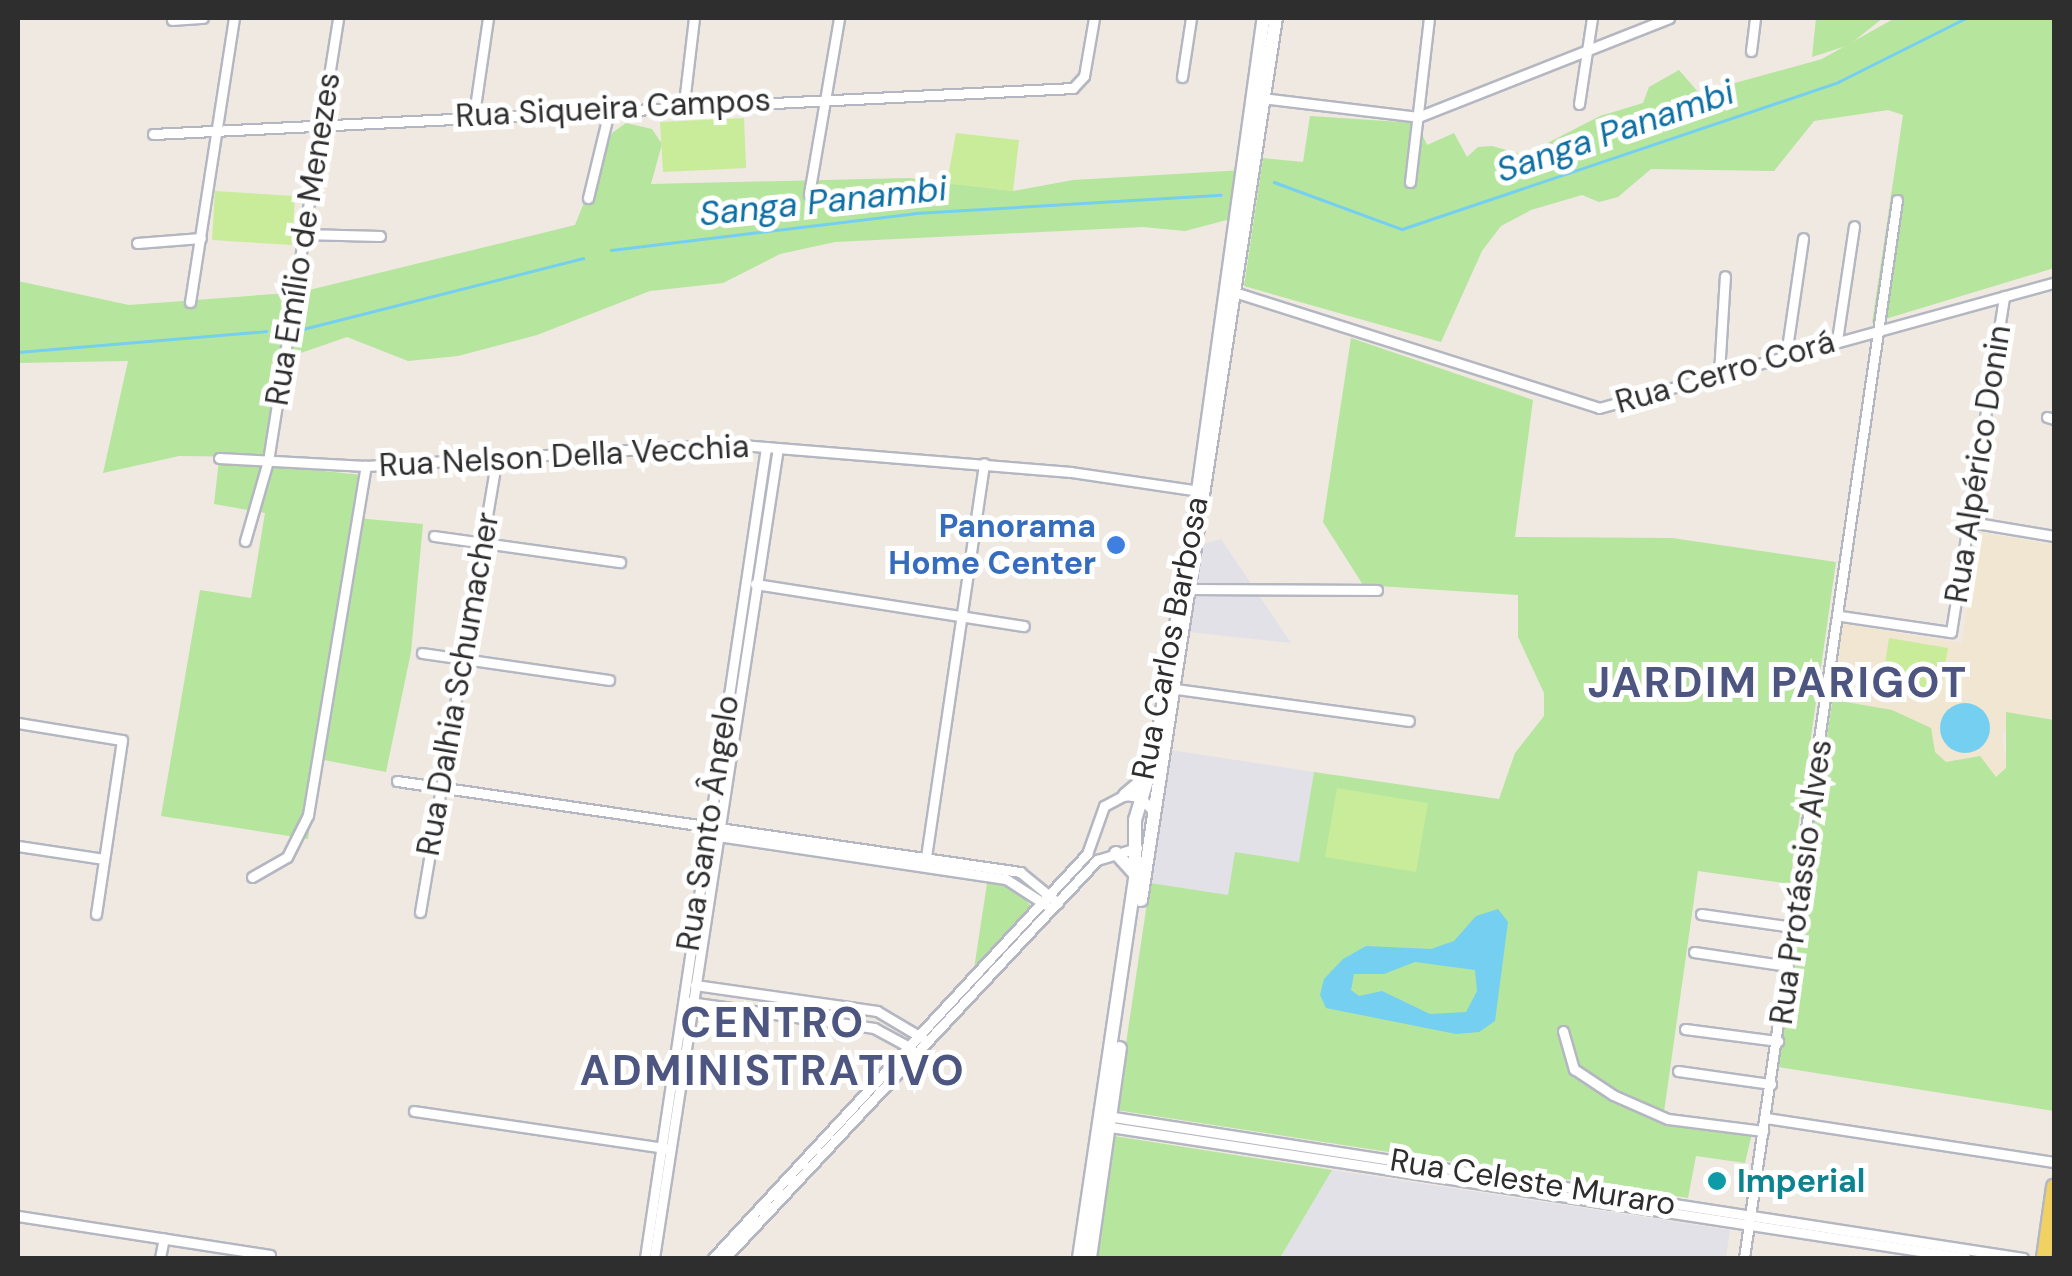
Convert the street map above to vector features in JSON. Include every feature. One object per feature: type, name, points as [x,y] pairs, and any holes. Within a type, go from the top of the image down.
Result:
[{"type":"main road","points":[[2044,1258],[2054,1186]]},
{"type":"street","points":[[172,20],[202,18]]},
{"type":"street","points":[[190,302],[234,18]]},
{"type":"street","name":"Rua Emílio de Menezes","points":[[245,541],[268,461],[338,18]]},
{"type":"street","points":[[474,114],[488,18]]},
{"type":"street","points":[[684,103],[694,18]]},
{"type":"street","points":[[810,194],[839,18]]},
{"type":"street","name":"Rua Siqueira Campos","points":[[153,134],[218,126],[1073,88],[1084,76],[1094,18]]},
{"type":"street","points":[[1182,77],[1190,18]]},
{"type":"street","name":"Rua Carlos Barbosa","points":[[1260,98],[1264,18]]},
{"type":"street","name":"Rua Carlos Barbosa","points":[[1090,1258],[1126,977],[1192,589],[1260,98],[1276,18]]},
{"type":"street","points":[[1410,182],[1429,18]]},
{"type":"street","points":[[1578,104],[1592,18]]},
{"type":"street","points":[[1260,98],[1418,117],[1669,18]]},
{"type":"street","points":[[1751,51],[1756,18]]},
{"type":"street","points":[[588,198],[610,107]]},
{"type":"street","name":"Rua Protássio Alves","points":[[1744,1258],[1841,616],[1897,200]]},
{"type":"street","points":[[1837,340],[1854,226]]},
{"type":"street","points":[[303,234],[380,236]]},
{"type":"street","points":[[136,243],[202,238]]},
{"type":"street","points":[[1786,355],[1804,238]]},
{"type":"street","points":[[1720,374],[1725,276]]},
{"type":"street","name":"Rua Cerro Corá","points":[[1233,291],[1599,408],[1882,326],[2054,283]]},
{"type":"street","name":"Rua Alpérico Donin","points":[[1841,616],[1951,632],[2004,296]]},
{"type":"street","name":"Rua Nelson Della Vecchia","points":[[219,458],[366,466],[497,456],[766,446],[984,464],[1203,492]]},
{"type":"street","name":"Rua Santo Ângelo","points":[[646,1258],[698,985],[766,446]]},
{"type":"street","name":"Rua Santo Ângelo","points":[[654,1258],[681,1000],[707,828],[778,448]]},
{"type":"street","name":"Rua Dalhia Schumacher","points":[[420,912],[497,456]]},
{"type":"street","points":[[926,857],[984,464]]},
{"type":"street","points":[[252,878],[287,857],[308,815],[366,466]]},
{"type":"street","name":"Rua Carlos Barbosa","points":[[1126,977],[1140,797],[1148,775],[1203,492]]},
{"type":"street","points":[[1970,522],[2054,536]]},
{"type":"street","points":[[434,536],[620,562]]},
{"type":"street","points":[[751,584],[1024,626]]},
{"type":"street","points":[[1192,589],[1377,590]]},
{"type":"street","points":[[422,653],[609,680]]},
{"type":"street","points":[[1176,690],[1409,721]]},
{"type":"street","points":[[18,723],[122,740],[96,914]]},
{"type":"street","points":[[714,1258],[930,1044],[1051,903],[1087,854],[1104,806],[1148,775]]},
{"type":"street","points":[[397,782],[692,825],[1006,878],[1051,903]]},
{"type":"street","points":[[1124,795],[1140,797],[1153,811]]},
{"type":"street","points":[[720,831],[1020,872],[1051,903]]},
{"type":"street","points":[[725,1258],[920,1036],[1051,903],[1097,860],[1134,850],[1150,837]]},
{"type":"street","points":[[18,846],[104,859]]},
{"type":"street","points":[[1116,853],[1127,859],[1135,879]]},
{"type":"street","points":[[1702,914],[1792,928]]},
{"type":"street","points":[[1694,952],[1788,966]]},
{"type":"street","points":[[684,983],[877,1011],[930,1044]]},
{"type":"street","points":[[681,1000],[874,1028],[920,1054]]},
{"type":"street","points":[[1686,1029],[1778,1041]]},
{"type":"street","points":[[1564,1031],[1574,1069],[1613,1096],[1668,1120],[1763,1130]]},
{"type":"street","points":[[1678,1071],[1770,1084]]},
{"type":"street","points":[[414,1111],[666,1148]]},
{"type":"street","points":[[1766,1118],[2054,1162]]},
{"type":"street","name":"Rua Carlos Barbosa","points":[[1079,1258],[1106,1121]]},
{"type":"street","name":"Rua Celeste Muraro","points":[[1106,1121],[1892,1242],[2023,1258]]},
{"type":"street","points":[[18,1216],[270,1256]]},
{"type":"street","points":[[160,1258],[164,1238]]},
{"type":"street","name":"Rua Celeste Muraro","points":[[1892,1242],[1966,1258]]},
{"type":"shaded area","points":[[1979,532],[2054,545],[2054,719],[2031,716],[2002,733],[2006,768],[1996,778],[1980,756],[1946,763],[1840,700],[1834,689],[1843,624],[1962,643]]},
{"type":"shaded area","points":[[1221,539],[1291,643],[1189,632],[1203,544]]},
{"type":"shaded area","points":[[1171,750],[1314,772],[1299,863],[1229,896],[1150,883]]},
{"type":"shaded area","points":[[1332,1170],[1730,1230],[1726,1258],[1280,1258]]},
{"type":"green space","points":[[1816,18],[1883,18],[1849,45],[1812,57]]},
{"type":"green space","points":[[1895,18],[2054,18],[2054,268],[1872,323],[1903,115],[1888,110],[1814,121],[1774,171],[1651,169],[1618,197],[1599,202],[1582,195],[1531,210],[1501,226],[1482,251],[1441,342],[1244,286],[1263,158],[1303,162],[1310,116],[1417,123],[1427,145],[1454,133],[1467,157],[1478,147],[1492,146],[1524,155],[1600,116],[1643,103],[1649,87],[1679,70],[1699,93],[1822,59]]},
{"type":"green space","points":[[744,118],[746,168],[663,172],[660,122]]},
{"type":"green space","points":[[626,123],[652,129],[662,144],[651,184],[909,178],[1013,191],[1073,180],[1244,170],[1238,217],[1185,231],[1143,227],[835,242],[780,254],[723,283],[650,291],[537,335],[458,356],[408,361],[347,337],[292,356],[301,292],[575,225],[612,133]]},
{"type":"green space","points":[[956,133],[1019,140],[1013,191],[951,184],[945,193]]},
{"type":"green space","points":[[215,191],[295,196],[292,245],[212,240]]},
{"type":"green space","points":[[18,281],[129,305],[288,293],[264,457],[179,456],[103,473],[128,361],[18,363]]},
{"type":"green space","points":[[1351,338],[1533,400],[1515,537],[1672,538],[1836,562],[1790,884],[1698,871],[1664,1112],[1754,1125],[1745,1163],[1696,1156],[1688,1198],[1116,1110],[1150,883],[1228,895],[1235,852],[1299,862],[1314,772],[1499,799],[1515,753],[1544,716],[1544,693],[1518,637],[1518,595],[1363,585],[1323,522]]},
{"type":"green space","points":[[219,460],[362,475],[356,518],[423,524],[411,652],[386,772],[319,759],[308,839],[161,816],[200,590],[251,598],[265,513],[214,504]]},
{"type":"green space","points":[[1889,638],[1948,648],[1940,693],[1882,684]]},
{"type":"green space","points":[[1834,689],[1840,701],[1892,710],[1931,728],[1935,752],[1946,762],[1980,756],[1996,777],[2006,768],[2006,712],[2054,720],[2054,1111],[1778,1067]]},
{"type":"green space","points":[[1337,788],[1428,803],[1416,872],[1325,857]]},
{"type":"green space","points":[[988,877],[1007,880],[1032,907],[974,969]]},
{"type":"green space","points":[[1114,1136],[1332,1170],[1280,1258],[1097,1258]]},
{"type":"water","points":[[1965,703],[1982,711],[1990,728],[1982,745],[1965,753],[1948,745],[1940,728],[1948,711]]},
{"type":"water","points":[[1498,909],[1508,922],[1495,1021],[1479,1032],[1456,1034],[1326,1008],[1320,995],[1324,979],[1343,959],[1366,946],[1431,949],[1454,941],[1476,916]],"holes":[[[1415,962],[1475,970],[1477,991],[1466,1012],[1430,1014],[1382,991],[1359,996],[1351,990],[1354,974],[1384,974]]]},
{"type":"waterway","name":"Sanga Panambi","points":[[1274,182],[1402,229],[1838,82],[1966,18]]},
{"type":"waterway","name":"Sanga Panambi","points":[[611,250],[915,213],[1220,195]]},
{"type":"waterway","name":"Sanga Panambi","points":[[299,330],[583,258]]},
{"type":"waterway","name":"Sanga Panambi","points":[[18,352],[266,331]]},
{"type":"place","name":"Panorama Home Center","points":[[1116,545]]},
{"type":"place","name":"Imperial","points":[[1717,1181]]},
{"type":"district","name":"JARDIM PARIGOT","points":[[1778,683]]},
{"type":"district","name":"CENTRO ADMINISTRATIVO","points":[[773,1047]]}]
